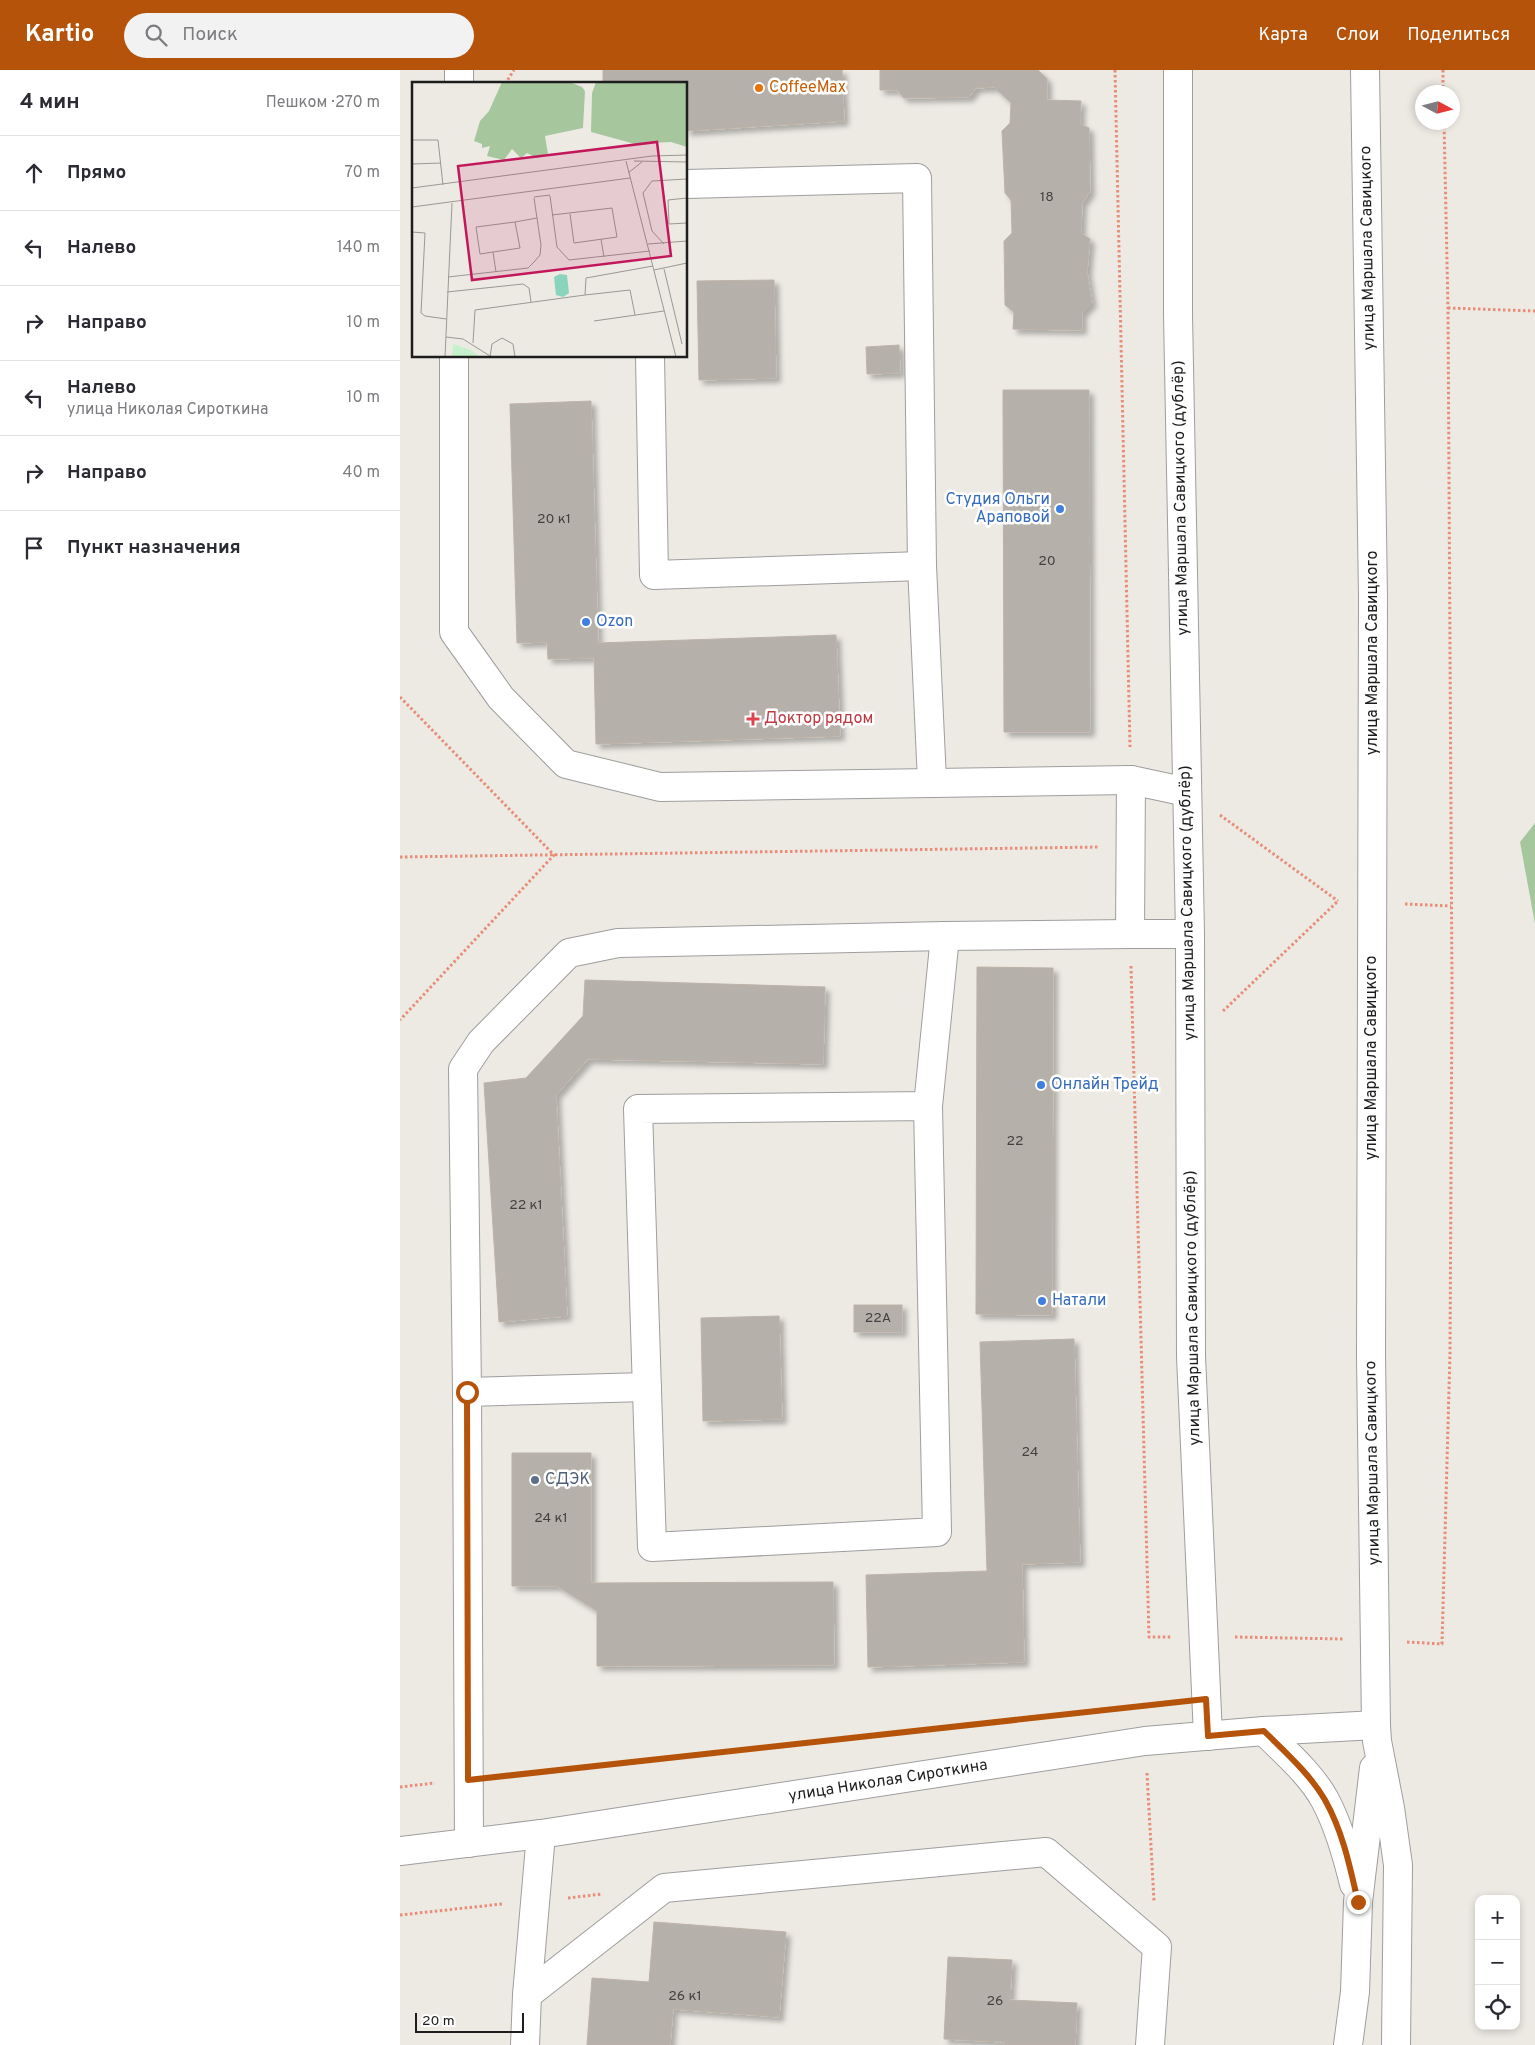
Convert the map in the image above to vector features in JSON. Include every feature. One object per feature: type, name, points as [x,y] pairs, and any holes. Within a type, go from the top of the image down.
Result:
[{"type":"street","name":"улица Маршала Савицкого (дублёр)","points":[[1178,70],[1178,315],[1190,934],[1191,1356],[1208,1736]]},
{"type":"street","name":"улица Маршала Савицкого","points":[[1365,70],[1373,597],[1371,1356],[1377,1733],[1398,1865],[1396,2045]]},
{"type":"street","points":[[688,184],[917,178],[922,566],[932,781]]},
{"type":"street","points":[[454,358],[454,632],[501,698],[566,764],[660,787],[932,781],[1131,780],[1187,792]]},
{"type":"street","points":[[650,358],[654,575],[922,566]]},
{"type":"street","points":[[1130,934],[1131,780]]},
{"type":"street","points":[[469,1843],[463,1069],[481,1042],[569,954],[618,943],[946,936],[1190,934]]},
{"type":"street","points":[[928,1106],[638,1109],[652,1546],[937,1532],[928,1106],[946,936]]},
{"type":"street","points":[[467,1392],[647,1387]]},
{"type":"street","points":[[1264,1731],[1302,1769],[1325,1799],[1346,1849],[1358,1902]]},
{"type":"street","name":"улица Николая Сироткина","points":[[400,1851],[541,1834],[1145,1741],[1264,1731],[1377,1733]]},
{"type":"street","points":[[1348,2045],[1354,1992],[1358,1902],[1377,1733]]},
{"type":"street","points":[[525,2045],[527,1995],[541,1834]]},
{"type":"street","points":[[527,1995],[664,1888],[1046,1852],[1157,1947],[1150,2045]]},
{"type":"path","points":[[506,82],[514,70]]},
{"type":"path","points":[[1115,70],[1131,780]]},
{"type":"path","points":[[1443,70],[1444,85]]},
{"type":"path","points":[[1131,961],[1149,1637],[1204,1636],[1376,1640],[1442,1644],[1450,1353],[1451,906],[1448,308],[1444,130]]},
{"type":"path","points":[[1448,308],[1535,311]]},
{"type":"path","points":[[400,697],[554,854]]},
{"type":"path","points":[[1187,792],[1338,900],[1451,906]]},
{"type":"path","points":[[400,857],[1130,847]]},
{"type":"path","points":[[400,1020],[554,854]]},
{"type":"path","points":[[1190,1042],[1338,900]]},
{"type":"path","points":[[400,1787],[1206,1699]]},
{"type":"path","points":[[1145,1741],[1157,1947]]},
{"type":"green space","points":[[1535,823],[1535,924],[1520,842]]},
{"type":"building","points":[[603,70],[842,70],[844,121],[688,131],[688,82],[603,82]]},
{"type":"building","points":[[880,70],[1038,70],[1047,79],[1047,100],[1081,101],[1080,124],[1089,128],[1090,192],[1082,203],[1081,233],[1090,239],[1087,272],[1092,303],[1082,313],[1082,330],[1013,329],[1014,312],[1005,305],[1004,241],[1012,233],[1011,200],[1005,193],[1002,131],[1010,123],[1011,103],[994,87],[976,88],[969,97],[904,98],[897,90],[880,90]]},
{"type":"building","points":[[774,280],[776,378],[699,380],[697,281]]},
{"type":"building","points":[[899,345],[900,373],[867,374],[866,347]]},
{"type":"building","points":[[1003,390],[1089,390],[1090,732],[1004,732]]},
{"type":"building","points":[[591,401],[598,643],[836,635],[840,736],[596,744],[594,658],[548,659],[547,642],[517,643],[510,404]]},
{"type":"building","points":[[977,967],[1053,968],[1052,1315],[976,1314]]},
{"type":"building","points":[[585,980],[825,987],[823,1064],[588,1059],[556,1095],[567,1316],[499,1322],[484,1083],[526,1078],[583,1016]]},
{"type":"building","points":[[854,1305],[902,1305],[902,1332],[854,1332]]},
{"type":"building","points":[[779,1316],[782,1419],[703,1421],[701,1318]]},
{"type":"building","points":[[1074,1339],[1080,1562],[1022,1564],[1024,1662],[868,1667],[866,1575],[987,1571],[980,1342]]},
{"type":"building","points":[[512,1453],[591,1453],[591,1583],[833,1582],[834,1665],[597,1666],[597,1611],[557,1586],[512,1586]]},
{"type":"building","points":[[654,1922],[786,1932],[779,2017],[673,2009],[670,2045],[587,2045],[592,1978],[649,1982]]},
{"type":"building","points":[[948,1957],[1012,1960],[1010,2000],[1077,2003],[1075,2045],[1004,2045],[1004,2042],[944,2039]]},
{"type":"place","name":"CoffeeMax","points":[[759,88]]},
{"type":"place","name":"Студия Ольги Араповой","points":[[1060,509]]},
{"type":"place","name":"Ozon","points":[[586,622]]},
{"type":"place","name":"Доктор рядом","points":[[753,719]]},
{"type":"place","name":"Онлайн Трейд","points":[[1041,1085]]},
{"type":"place","name":"Натали","points":[[1042,1301]]},
{"type":"place","name":"СДЭК","points":[[535,1480]]},
{"type":"route","points":[[467,1392],[468,1780],[1206,1699],[1208,1736],[1264,1731],[1302,1769],[1325,1799],[1346,1849],[1358,1902]]}]
